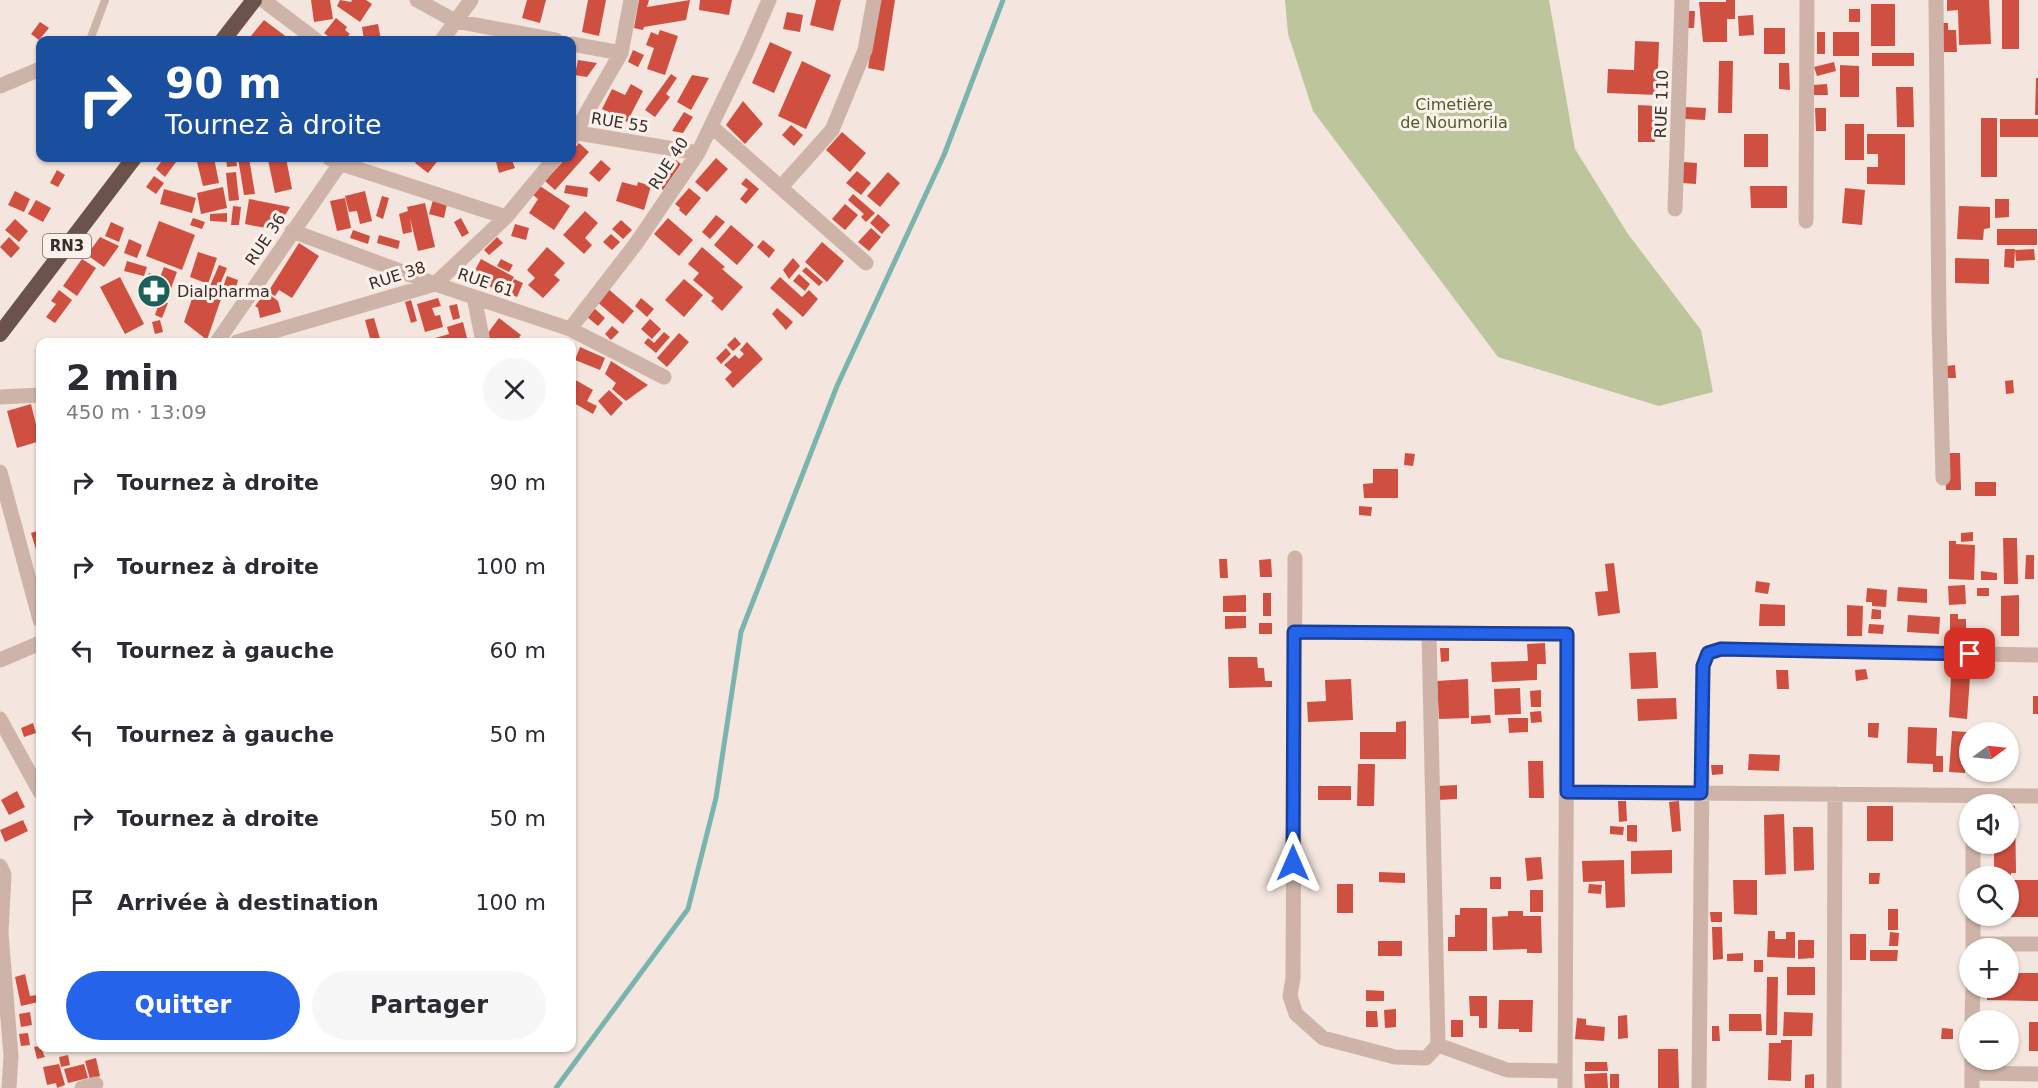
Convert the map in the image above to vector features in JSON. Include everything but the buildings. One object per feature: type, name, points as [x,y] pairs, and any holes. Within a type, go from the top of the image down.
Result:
[{"type":"highway","points":[[226,36],[254,0]]},
{"type":"highway","name":"RN3","points":[[0,334],[131,162]]},
{"type":"street","points":[[263,0],[311,36]]},
{"type":"street","points":[[417,0],[455,21],[535,36]]},
{"type":"street","points":[[445,36],[471,0]]},
{"type":"street","points":[[576,129],[621,53],[631,0]]},
{"type":"street","name":"RUE 40","points":[[570,329],[635,245],[698,153],[769,0]]},
{"type":"street","points":[[781,187],[832,130],[865,50],[874,0]]},
{"type":"street","name":"RUE 110","points":[[1675,209],[1682,0]]},
{"type":"street","points":[[1806,221],[1807,0]]},
{"type":"street","points":[[1936,0],[1943,478]]},
{"type":"street","points":[[576,45],[621,53]]},
{"type":"street","points":[[2,82],[36,70]]},
{"type":"street","points":[[711,126],[866,263]]},
{"type":"street","name":"RUE 55","points":[[576,134],[698,153]]},
{"type":"street","name":"RUE 36","points":[[220,338],[335,162]]},
{"type":"street","points":[[346,162],[506,217]]},
{"type":"street","name":"RUE 38","points":[[251,338],[435,284],[506,217],[552,162]]},
{"type":"street","name":"RUE 61","points":[[292,231],[435,284],[570,329],[664,377]]},
{"type":"street","points":[[474,297],[482,338]]},
{"type":"street","points":[[0,397],[36,395]]},
{"type":"street","points":[[0,472],[3,495],[36,606]]},
{"type":"street","points":[[1295,558],[1293,966],[1290,996],[1296,1014],[1323,1038],[1395,1057],[1426,1058],[1438,1045],[1429,633]]},
{"type":"street","points":[[1294,632],[1567,634],[1565,1088]]},
{"type":"street","points":[[0,660],[36,645]]},
{"type":"street","points":[[1700,1088],[1703,666],[1708,653],[1721,649],[2038,655]]},
{"type":"street","points":[[0,719],[36,785]]},
{"type":"street","points":[[1567,792],[1835,794],[1959,799]]},
{"type":"street","points":[[1834,1088],[1835,794]]},
{"type":"street","points":[[2019,797],[2038,796]]},
{"type":"street","points":[[0,866],[4,874],[0,933],[11,1056],[9,1088]]},
{"type":"street","points":[[2019,945],[2038,944]]},
{"type":"street","points":[[1438,1045],[1507,1070],[1565,1071]]},
{"type":"street","points":[[1972,1073],[2038,1074]]},
{"type":"lane","points":[[92,36],[105,0]]},
{"type":"green space","name":"Cimetière de Noumorila","points":[[1285,0],[1549,0],[1575,149],[1628,234],[1701,330],[1713,392],[1659,406],[1498,357],[1313,111],[1288,34]]},
{"type":"waterway","points":[[556,1088],[688,909],[716,798],[741,632],[837,386],[944,155],[1003,0]]},
{"type":"place","name":"Dialpharma","points":[[154,291]]},
{"type":"route","points":[[1293,863],[1294,632],[1567,634],[1567,792],[1701,793],[1703,666],[1708,653],[1721,649],[1970,654]]}]
